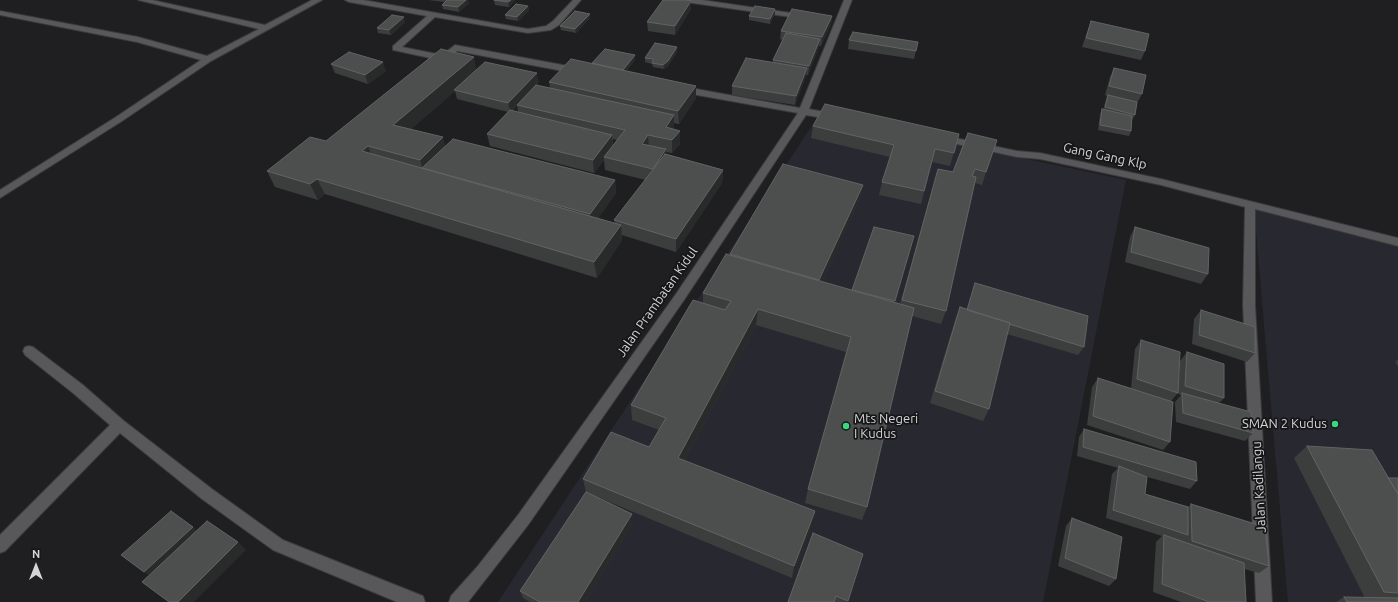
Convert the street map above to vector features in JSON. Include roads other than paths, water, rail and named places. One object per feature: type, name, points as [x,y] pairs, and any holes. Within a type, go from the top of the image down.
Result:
[{"type":"street","points":[[142,0],[267,28]]},
{"type":"street","points":[[0,195],[119,119],[208,59],[318,0]]},
{"type":"street","points":[[349,0],[528,31],[541,30],[556,23],[577,0]]},
{"type":"street","points":[[685,0],[735,3],[816,18]]},
{"type":"street","name":"Jalan Prambatan Kidul","points":[[457,602],[483,572],[523,520],[680,297],[804,110],[835,21],[848,0]]},
{"type":"street","points":[[0,13],[138,40],[208,59]]},
{"type":"street","points":[[432,15],[396,48],[444,58],[455,48],[585,72]]},
{"type":"street","points":[[674,88],[848,119]]},
{"type":"street","name":"Gang Gang Klp","points":[[929,136],[1017,154],[1040,156],[1250,204],[1398,242]]},
{"type":"street","name":"Jalan Kadilangu","points":[[1250,204],[1249,305],[1264,602]]},
{"type":"street","points":[[29,351],[207,494],[278,545],[417,602]]},
{"type":"street","points":[[0,546],[120,425]]},
{"type":"place","name":"SMAN 2 Kudus","points":[[1335,424]]},
{"type":"place","name":"Mts Negeri I Kudus","points":[[846,426]]}]
